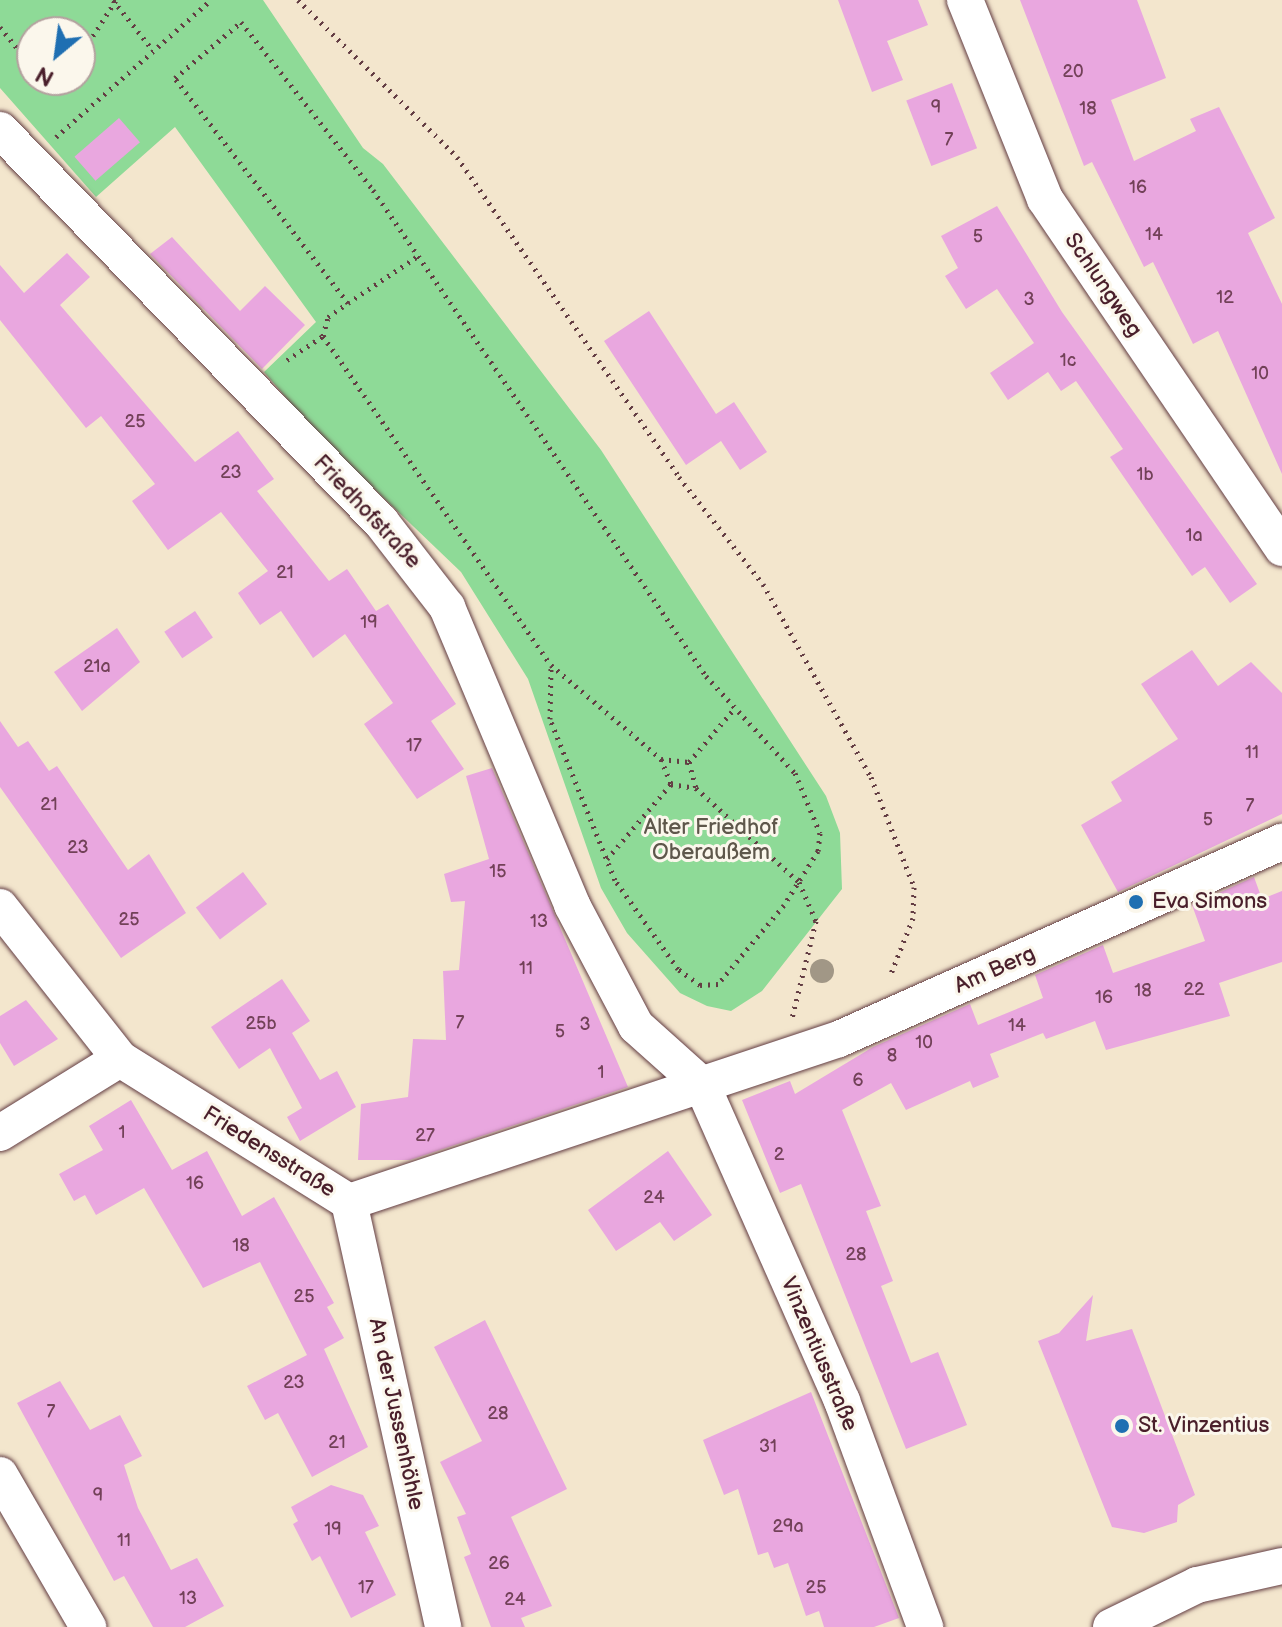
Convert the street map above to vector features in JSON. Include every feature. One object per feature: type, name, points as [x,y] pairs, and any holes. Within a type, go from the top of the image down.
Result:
[{"type":"street","name":"Schlungweg","points":[[965,0],[1045,199],[1282,548]]},
{"type":"street","name":"Friedhofstraße","points":[[0,130],[27,163],[420,566],[447,607],[572,905],[636,1026],[702,1085]]},
{"type":"street","name":"Am Berg","points":[[702,1085],[839,1039],[1282,842]]},
{"type":"street","name":"Friedensstraße","points":[[0,907],[120,1059],[349,1202],[702,1085]]},
{"type":"street","points":[[0,1133],[120,1059]]},
{"type":"street","name":"Vinzentiusstraße","points":[[702,1085],[842,1401],[925,1627]]},
{"type":"street","name":"An der Jussenhöhle","points":[[349,1202],[443,1627]]},
{"type":"street","points":[[0,1475],[88,1627]]},
{"type":"street","points":[[1111,1627],[1197,1585],[1282,1566]]},
{"type":"path","points":[[27,163],[152,49],[211,0]]},
{"type":"path","points":[[298,0],[457,157],[679,477],[763,584],[871,777],[914,887],[903,954],[885,982]]},
{"type":"path","points":[[96,31],[115,1],[152,49]]},
{"type":"path","points":[[348,303],[175,78],[241,22],[418,256],[735,707],[795,773],[820,833],[815,857],[724,978],[707,987],[678,969],[628,903],[550,719],[551,665]]},
{"type":"path","points":[[0,27],[16,46]]},
{"type":"path","points":[[287,360],[323,336],[328,317],[418,256]]},
{"type":"path","points":[[323,336],[551,665],[661,759],[671,784]]},
{"type":"path","points":[[689,762],[735,707]]},
{"type":"path","points":[[661,759],[689,762]]},
{"type":"path","points":[[689,762],[696,788],[797,880],[816,921],[809,975],[790,1023]]},
{"type":"path","points":[[607,859],[671,784]]},
{"type":"path","points":[[671,784],[696,788]]},
{"type":"green space","name":"Alter Friedhof Oberaußem","points":[[0,0],[263,0],[363,148],[383,164],[601,450],[826,796],[840,833],[842,889],[762,991],[731,1011],[707,1006],[680,993],[627,933],[601,888],[528,679],[461,572],[319,436],[264,372],[316,322],[175,127],[96,197],[0,88]]},
{"type":"building","points":[[838,0],[918,0],[928,25],[887,41],[903,80],[872,92]]},
{"type":"building","points":[[1020,0],[1137,0],[1166,78],[1111,100],[1134,161],[1196,131],[1190,119],[1219,107],[1275,218],[1248,233],[1282,304],[1282,474],[1218,331],[1193,344],[1153,262],[1144,267],[1092,162],[1084,166]]},
{"type":"building","points":[[952,83],[977,148],[931,166],[906,101]]},
{"type":"building","points":[[119,118],[140,142],[95,181],[74,157]]},
{"type":"building","points":[[997,206],[1062,312],[1257,584],[1230,603],[1205,567],[1192,576],[1110,457],[1123,449],[1076,381],[1061,391],[1048,372],[1008,400],[990,373],[1034,343],[997,289],[966,309],[945,276],[958,268],[941,236]]},
{"type":"building","points":[[172,237],[240,311],[265,286],[305,325],[262,369],[150,254]]},
{"type":"building","points":[[67,253],[90,277],[60,305],[195,462],[238,431],[274,479],[257,491],[329,581],[347,569],[376,611],[388,604],[456,704],[431,721],[464,769],[417,799],[364,724],[393,703],[345,634],[313,658],[281,611],[260,625],[238,593],[268,571],[221,512],[168,550],[132,501],[155,484],[101,416],[86,428],[0,320],[0,265],[24,293]]},
{"type":"building","points":[[649,311],[716,414],[734,402],[767,452],[740,470],[721,441],[686,465],[604,341]]},
{"type":"building","points":[[195,611],[213,638],[182,658],[164,632]]},
{"type":"building","points":[[117,628],[140,662],[82,711],[54,672]]},
{"type":"building","points":[[1192,650],[1218,686],[1251,662],[1282,693],[1282,814],[1118,892],[1081,825],[1122,801],[1111,782],[1178,739],[1141,684]]},
{"type":"building","points":[[0,721],[18,747],[28,741],[49,771],[57,766],[128,870],[149,854],[186,913],[121,958],[0,787]]},
{"type":"building","points":[[492,768],[628,1087],[410,1160],[358,1160],[361,1104],[408,1097],[413,1039],[446,1040],[443,971],[459,970],[465,901],[451,902],[444,874],[489,859],[466,776]]},
{"type":"building","points":[[243,872],[267,904],[220,939],[196,908]]},
{"type":"building","points":[[1254,877],[1262,899],[1282,891],[1282,962],[1219,983],[1230,1016],[1106,1050],[1095,1021],[1046,1039],[1043,1033],[990,1054],[999,1077],[973,1088],[970,1081],[906,1110],[891,1083],[842,1110],[881,1206],[866,1211],[893,1281],[881,1286],[911,1363],[938,1352],[967,1425],[906,1449],[801,1184],[780,1193],[742,1100],[790,1081],[795,1094],[873,1047],[970,1004],[978,1025],[1043,998],[1035,975],[1103,945],[1113,973],[1205,941],[1192,905]]},
{"type":"building","points":[[282,979],[310,1021],[292,1033],[320,1080],[337,1071],[356,1107],[300,1141],[287,1117],[302,1108],[270,1048],[239,1069],[211,1027]]},
{"type":"building","points":[[26,1000],[58,1039],[14,1066],[0,1043],[0,1016]]},
{"type":"building","points":[[131,1100],[172,1170],[207,1151],[242,1216],[274,1197],[334,1303],[327,1307],[344,1338],[324,1349],[368,1447],[312,1477],[278,1413],[265,1420],[247,1386],[307,1355],[260,1262],[203,1288],[144,1188],[96,1215],[85,1195],[74,1201],[59,1174],[103,1150],[89,1126]]},
{"type":"building","points":[[668,1151],[712,1215],[674,1241],[660,1222],[616,1251],[588,1210]]},
{"type":"building","name":"St. Vinzentius","points":[[1093,1295],[1086,1341],[1132,1329],[1195,1495],[1178,1505],[1177,1522],[1144,1533],[1112,1527],[1038,1341],[1059,1333]]},
{"type":"building","points":[[485,1320],[567,1489],[511,1517],[552,1606],[521,1618],[525,1627],[491,1627],[464,1557],[471,1554],[457,1517],[466,1514],[440,1462],[482,1441],[434,1347]]},
{"type":"building","points":[[60,1381],[90,1430],[120,1415],[142,1456],[124,1465],[138,1508],[171,1570],[197,1558],[224,1606],[185,1627],[153,1627],[124,1576],[114,1581],[17,1403]]},
{"type":"building","points":[[811,1392],[899,1618],[874,1627],[824,1627],[819,1611],[806,1616],[788,1563],[774,1568],[768,1552],[758,1555],[738,1489],[724,1495],[703,1440]]},
{"type":"building","points":[[331,1485],[363,1495],[379,1526],[365,1532],[396,1595],[351,1618],[320,1556],[312,1561],[293,1524],[298,1521],[291,1507]]},
{"type":"place","name":"Eva Simons","points":[[1136,902]]},
{"type":"place","name":"St. Vinzentius","points":[[1122,1426]]}]
